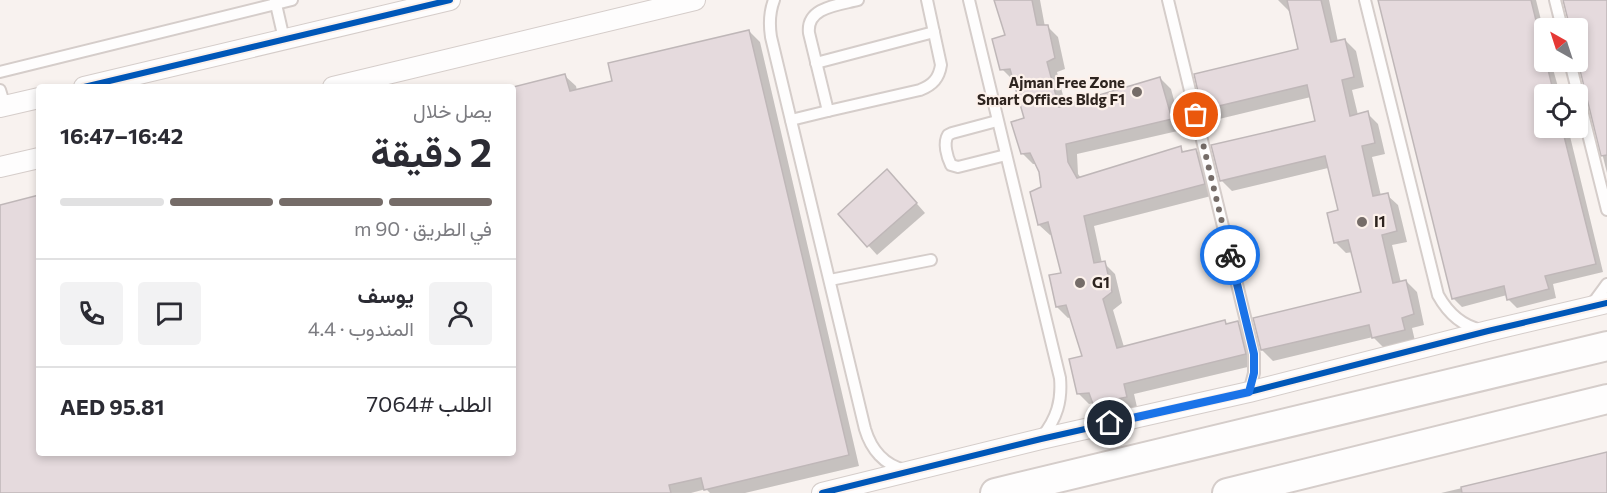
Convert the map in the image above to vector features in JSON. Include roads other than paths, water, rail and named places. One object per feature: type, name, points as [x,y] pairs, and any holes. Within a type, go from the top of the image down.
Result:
[{"type":"street","points":[[96,84],[450,0]]},
{"type":"street","points":[[345,84],[695,0]]},
{"type":"street","points":[[2,101],[36,98]]},
{"type":"street","points":[[0,167],[36,159]]},
{"type":"street","points":[[822,493],[1041,438],[1249,392],[1607,303]]},
{"type":"street","points":[[995,493],[1607,346]]},
{"type":"street","points":[[1227,493],[1607,399]]},
{"type":"lane","points":[[0,72],[275,2],[292,0]]},
{"type":"lane","points":[[774,0],[770,10],[771,37],[868,440],[881,458],[890,464],[911,471]]},
{"type":"lane","points":[[828,111],[808,27],[813,16],[822,10],[858,0]]},
{"type":"lane","points":[[791,120],[920,90],[933,84],[941,65],[927,0]]},
{"type":"lane","points":[[969,0],[1060,378],[1060,404],[1056,416],[1041,438]]},
{"type":"lane","points":[[1168,0],[1254,354],[1254,373],[1249,392]]},
{"type":"lane","points":[[1365,0],[1438,295],[1444,306],[1464,323],[1488,331]]},
{"type":"lane","points":[[1555,0],[1560,18]]},
{"type":"lane","points":[[275,2],[284,39]]},
{"type":"lane","points":[[816,63],[934,32]]},
{"type":"lane","points":[[1572,72],[1607,210]]},
{"type":"lane","points":[[997,121],[948,135],[945,143],[949,160],[951,165],[958,167],[1006,155]]},
{"type":"lane","points":[[830,280],[931,260]]},
{"type":"lane","points":[[1586,308],[1607,285]]},
{"type":"place","name":"Ajman Free Zone Smart Offices Bldg F1","points":[[1137,92]]},
{"type":"place","name":"I1","points":[[1362,222]]},
{"type":"place","name":"G1","points":[[1080,283]]}]
